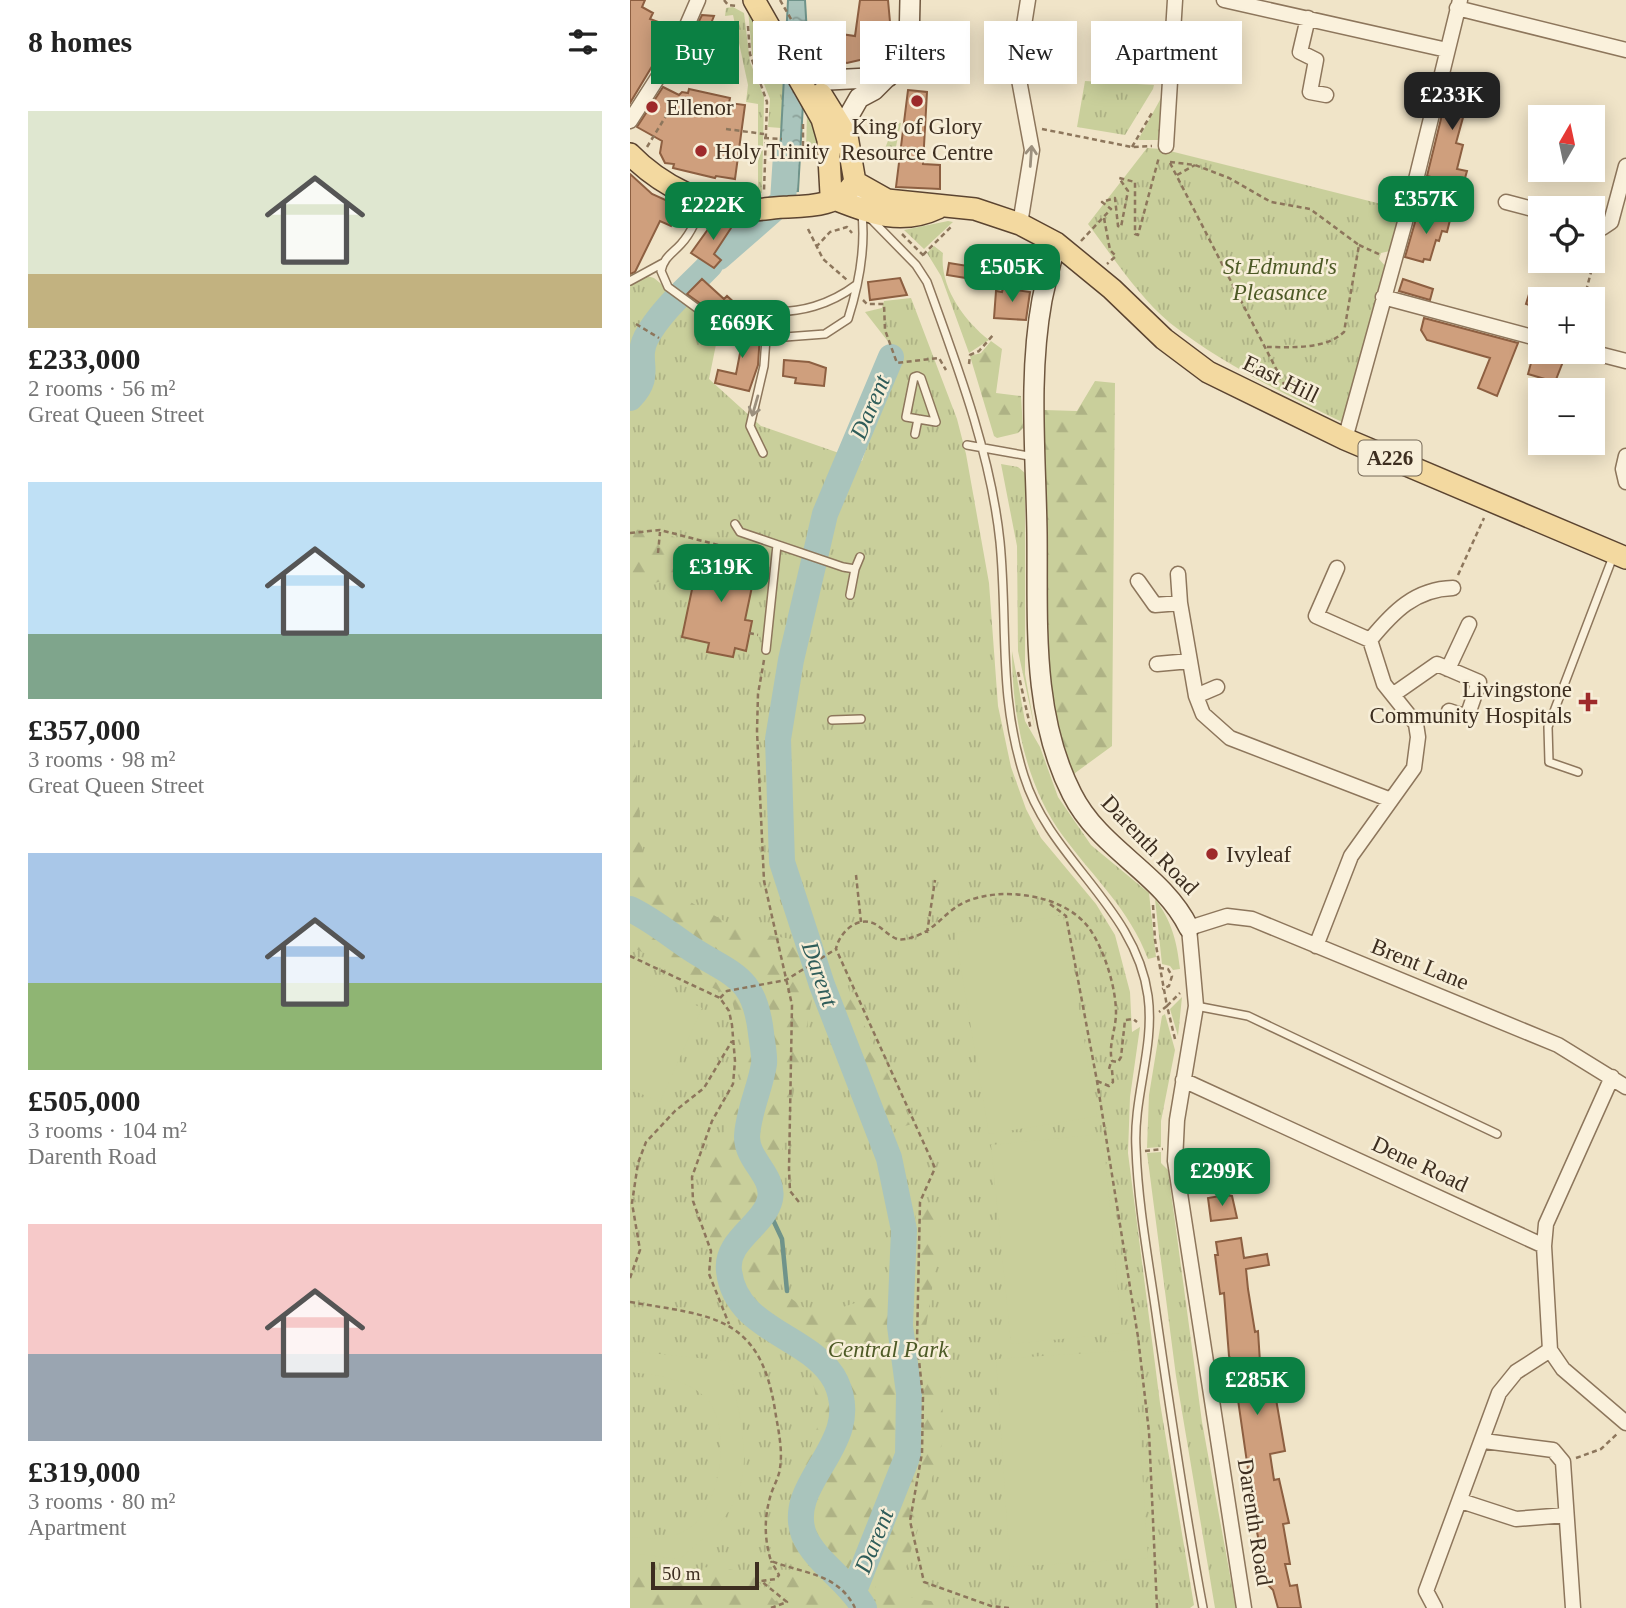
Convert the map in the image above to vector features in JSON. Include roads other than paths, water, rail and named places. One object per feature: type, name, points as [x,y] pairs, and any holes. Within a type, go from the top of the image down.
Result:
[{"type":"main road","points":[[761,3],[773,21]]},
{"type":"main road","points":[[639,151],[657,180],[702,199],[743,209],[807,206],[837,200],[847,194],[855,182],[843,126],[819,114],[761,3]]},
{"type":"main road","points":[[810,84],[828,140],[831,194],[837,200]]},
{"type":"main road","name":"East Hill","points":[[855,182],[887,200],[952,213]]},
{"type":"main road","name":"East Hill","points":[[837,200],[864,211],[896,218],[975,209],[1020,224],[1056,243],[1191,360],[1259,399],[1345,439],[1620,556]]},
{"type":"street","points":[[630,121],[678,46],[698,0]]},
{"type":"street","points":[[909,21],[910,0]]},
{"type":"street","points":[[1020,224],[1032,150],[1017,69],[1028,0]]},
{"type":"street","points":[[1162,146],[1170,92],[1175,0]]},
{"type":"street","points":[[1224,0],[1447,50]]},
{"type":"street","points":[[1345,439],[1410,204],[1458,4],[1626,50]]},
{"type":"street","points":[[1308,18],[1300,52],[1316,60],[1310,92],[1326,95]]},
{"type":"street","points":[[843,126],[859,99],[880,84]]},
{"type":"street","points":[[1605,224],[1611,222],[1626,166]]},
{"type":"street","points":[[1506,202],[1528,208]]},
{"type":"street","name":"Darenth Road","points":[[1056,243],[1033,338],[1040,686],[1050,737],[1072,795],[1088,820],[1111,846],[1163,889],[1178,906],[1189,928],[1196,1006],[1183,1080],[1175,1161],[1244,1608]]},
{"type":"street","points":[[1383,297],[1528,336]]},
{"type":"street","points":[[1605,356],[1626,361]]},
{"type":"street","points":[[1626,456],[1623,469],[1626,482]]},
{"type":"street","points":[[1316,946],[1351,856],[1414,768],[1418,737],[1416,724],[1384,684],[1370,640],[1317,616],[1337,568]]},
{"type":"street","points":[[1178,574],[1180,603],[1196,696],[1203,714],[1230,738],[1391,800]]},
{"type":"street","points":[[1138,581],[1155,605],[1180,603]]},
{"type":"street","points":[[1370,640],[1413,597],[1453,587]]},
{"type":"street","points":[[1448,669],[1469,624]]},
{"type":"street","points":[[1157,664],[1190,661]]},
{"type":"street","points":[[1394,694],[1437,664],[1479,682],[1467,717],[1449,711]]},
{"type":"street","points":[[1196,696],[1217,687]]},
{"type":"street","name":"Brent Lane","points":[[1189,928],[1218,918],[1239,915],[1558,1045],[1626,1087]]},
{"type":"street","points":[[1612,1077],[1546,1224],[1544,1246],[1550,1350],[1563,1369],[1623,1415]]},
{"type":"street","name":"Dene Road","points":[[1183,1080],[1544,1246]]},
{"type":"street","points":[[1435,1608],[1426,1591],[1484,1441],[1499,1394],[1516,1372],[1550,1350]]},
{"type":"street","points":[[1484,1441],[1553,1450],[1563,1462],[1573,1608]]},
{"type":"street","points":[[1461,1501],[1516,1519],[1566,1515]]},
{"type":"lane","points":[[785,337],[825,334],[841,325],[849,315],[864,236],[864,211],[855,182]]},
{"type":"lane","points":[[630,281],[663,263],[682,244],[700,214],[702,199]]},
{"type":"lane","points":[[864,211],[916,265],[926,282],[981,448],[1000,540],[1004,677],[1023,772],[1032,800],[1049,832],[1127,932],[1142,970],[1148,996],[1149,1021],[1135,1127],[1138,1181],[1172,1426],[1203,1608]]},
{"type":"lane","points":[[663,263],[661,271],[668,287],[701,313],[719,318],[801,309],[835,299],[856,285]]},
{"type":"lane","points":[[763,453],[750,426],[766,359],[768,311]]},
{"type":"lane","points":[[917,376],[921,378],[936,422],[918,419],[906,417],[914,377],[917,376]]},
{"type":"lane","points":[[915,434],[918,419]]},
{"type":"lane","points":[[967,445],[1035,457]]},
{"type":"lane","points":[[735,524],[740,532],[855,569]]},
{"type":"lane","points":[[765,650],[777,545]]},
{"type":"lane","points":[[1578,772],[1549,762],[1548,727],[1620,556]]},
{"type":"lane","points":[[850,595],[860,557]]},
{"type":"lane","points":[[832,720],[860,719]]},
{"type":"lane","points":[[1196,1006],[1248,1016],[1497,1134]]},
{"type":"water","points":[[788,0],[805,0],[806,21],[787,21]]},
{"type":"water","points":[[784,84],[804,84],[798,191],[778,192]]},
{"type":"waterway","name":"Darent","points":[[719,257],[783,201],[786,155]]},
{"type":"waterway","name":"Darent","points":[[630,398],[641,382],[643,346],[652,328],[710,265]]},
{"type":"waterway","name":"Darent","points":[[854,1591],[908,1455],[909,1393],[900,1326],[904,1230],[889,1158],[822,985],[782,862],[778,739],[791,660],[825,514],[891,357]]},
{"type":"waterway","name":"Darent","points":[[630,909],[738,978],[753,998],[758,1013],[764,1060],[747,1137],[751,1154],[769,1183],[770,1199],[766,1209],[733,1250],[729,1271],[735,1291],[746,1308],[760,1321],[811,1354],[836,1382],[842,1404],[840,1425],[805,1497],[801,1516],[804,1535],[809,1545],[864,1608]]},
{"type":"waterway","points":[[767,1207],[782,1239],[787,1291]]},
{"type":"place","name":"King of Glory Resource Centre","points":[[917,101]]},
{"type":"place","name":"Ellenor","points":[[652,107]]},
{"type":"place","name":"Holy Trinity","points":[[701,151]]},
{"type":"place","name":"Livingstone Community Hospitals","points":[[1588,702]]},
{"type":"place","name":"Ivyleaf","points":[[1212,854]]},
{"type":"park label","name":"St Edmund's Pleasance","points":[[1280,279]]},
{"type":"park label","name":"Central Park","points":[[888,1349]]}]
